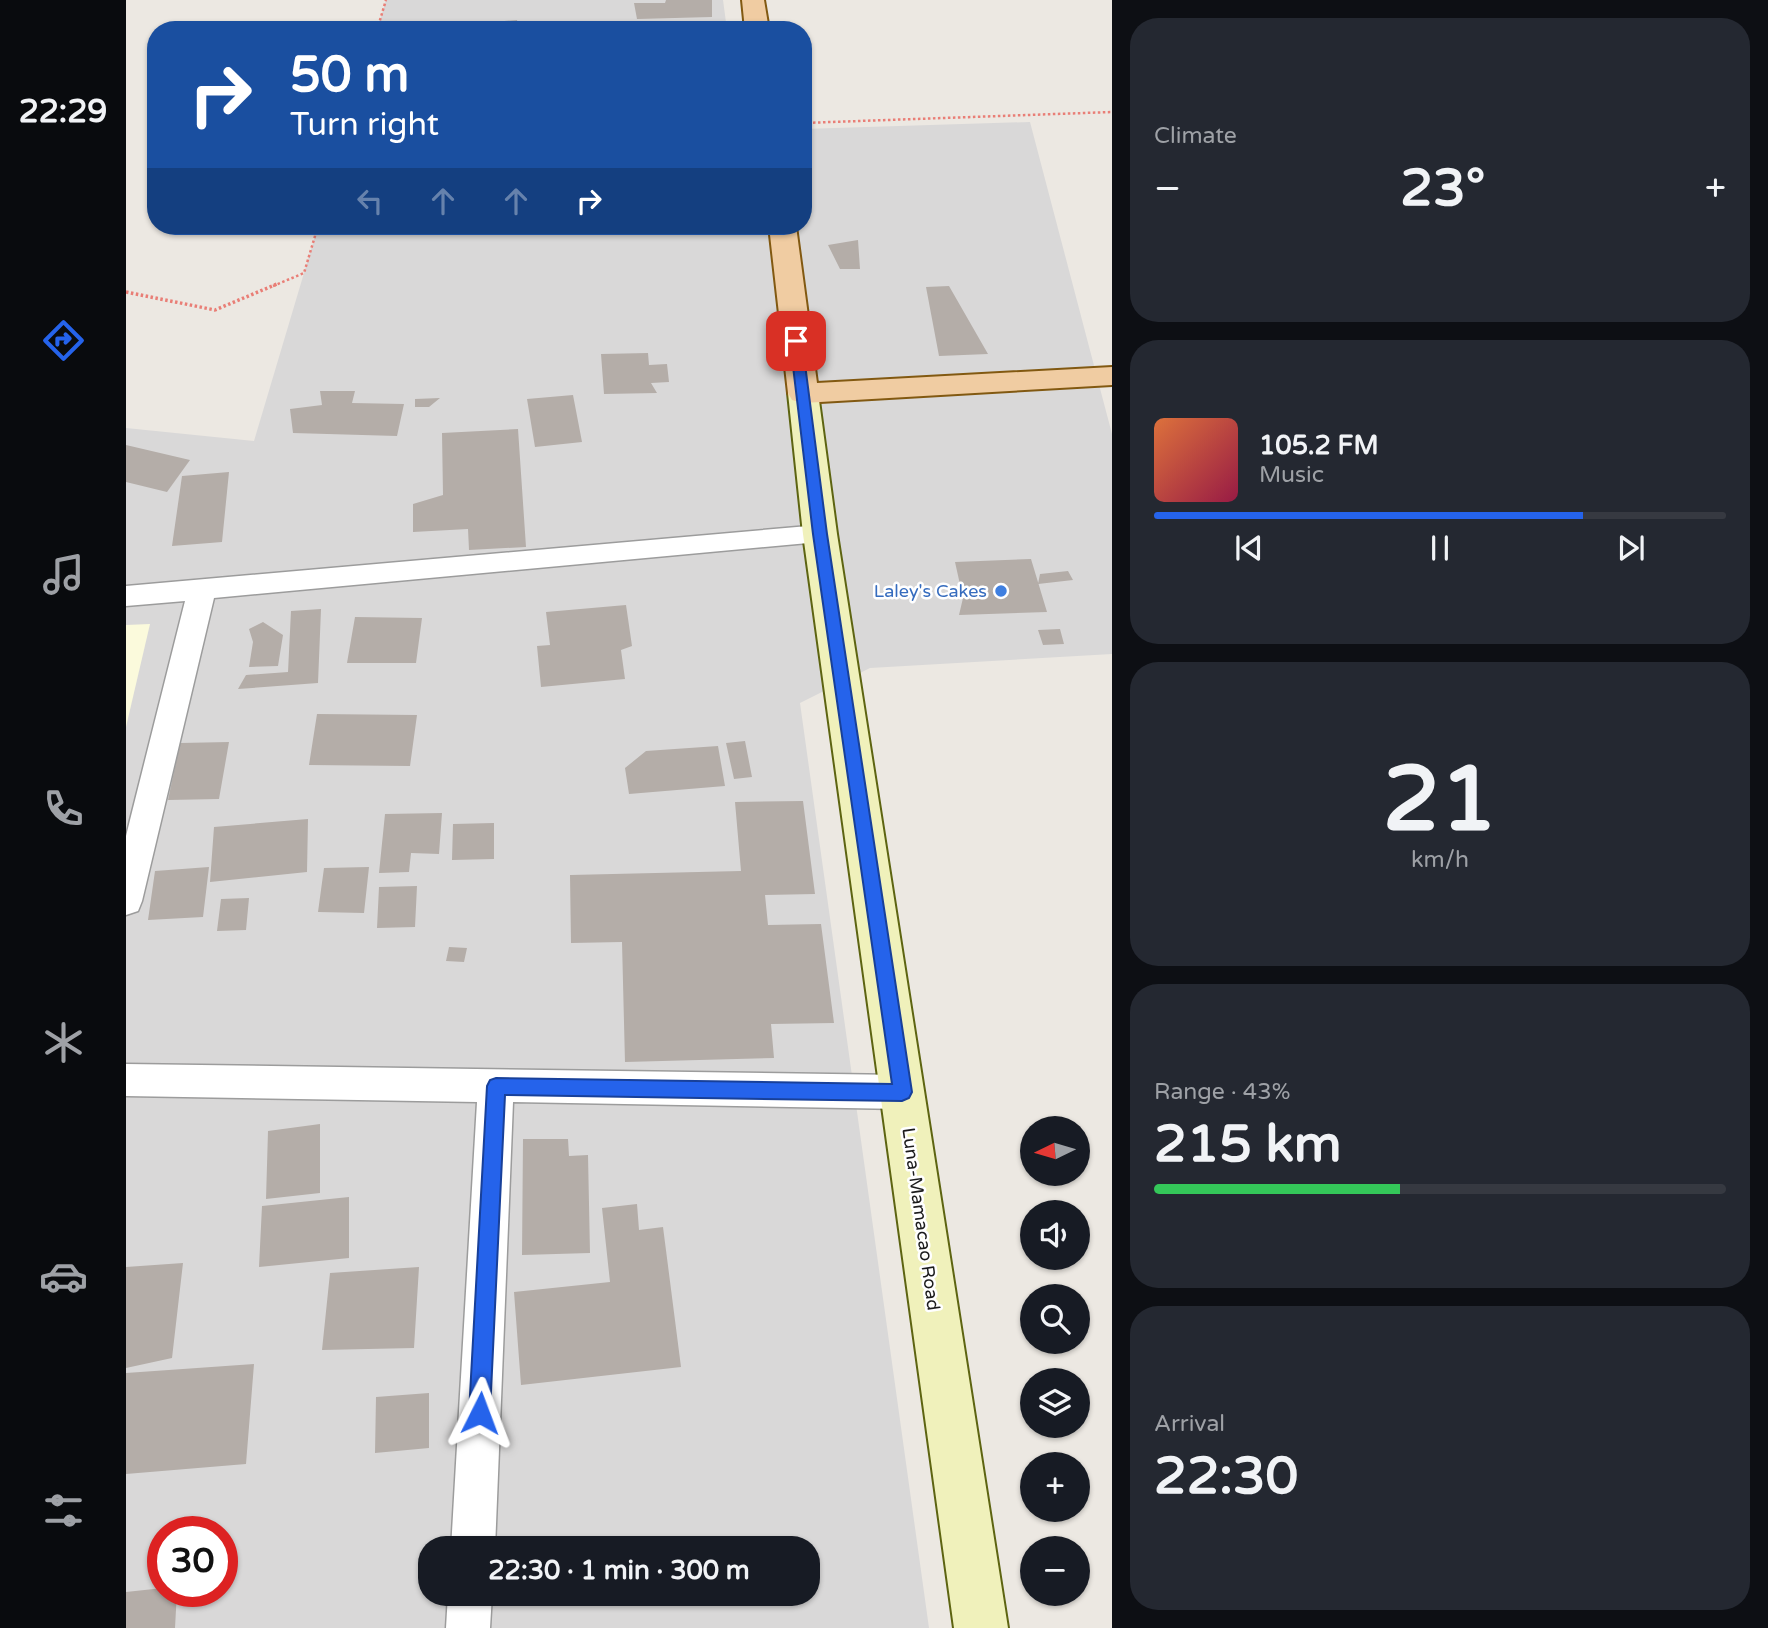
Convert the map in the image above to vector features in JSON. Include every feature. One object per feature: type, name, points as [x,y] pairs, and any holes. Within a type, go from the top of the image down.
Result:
[{"type":"main road","points":[[753,0],[756,21]]},
{"type":"main road","points":[[783,235],[803,393],[1112,376]]},
{"type":"street","name":"Luna-Mamacao Road","points":[[803,393],[820,534],[981,1628]]},
{"type":"street","points":[[126,596],[820,534]]},
{"type":"street","points":[[126,901],[202,590]]},
{"type":"street","points":[[126,1080],[902,1092]]},
{"type":"street","points":[[473,1536],[496,1086]]},
{"type":"street","points":[[468,1628],[469,1606]]},
{"type":"path","points":[[380,21],[386,0]]},
{"type":"path","points":[[812,122],[1112,112]]},
{"type":"path","points":[[126,292],[215,310],[304,273],[315,235]]},
{"type":"shaded area","points":[[386,0],[723,0],[726,21],[380,21]]},
{"type":"shaded area","points":[[1030,122],[1112,434],[1112,654],[870,668],[800,703],[929,1628],[126,1628],[126,428],[254,441],[315,235],[812,235],[812,129]]},
{"type":"shaded area","points":[[150,624],[126,727],[126,625]]},
{"type":"building","points":[[666,0],[712,0],[712,17],[637,19],[634,3],[665,3]]},
{"type":"building","points":[[858,240],[860,269],[840,269],[828,245]]},
{"type":"building","points":[[949,286],[988,354],[939,356],[926,287]]},
{"type":"building","points":[[648,353],[649,365],[667,364],[669,382],[651,383],[657,393],[604,394],[601,354]]},
{"type":"building","points":[[320,391],[355,391],[352,403],[404,404],[397,436],[293,433],[290,409],[322,405]]},
{"type":"building","points":[[573,395],[582,442],[535,447],[527,399]]},
{"type":"building","points":[[440,398],[429,407],[415,407],[415,399]]},
{"type":"building","points":[[518,429],[526,547],[469,550],[468,529],[413,532],[413,504],[443,495],[442,433]]},
{"type":"building","points":[[126,445],[190,460],[167,492],[126,482]]},
{"type":"building","points":[[229,472],[222,542],[172,546],[182,476]]},
{"type":"building","name":"Laley's Cakes","points":[[1031,559],[1047,612],[959,615],[963,598],[955,562]]},
{"type":"building","points":[[1068,571],[1073,580],[1038,584],[1040,574]]},
{"type":"building","points":[[626,605],[632,646],[621,650],[625,679],[541,687],[537,646],[550,645],[546,612]]},
{"type":"building","points":[[321,609],[318,683],[238,689],[246,675],[288,672],[291,611]]},
{"type":"building","points":[[355,617],[422,618],[416,663],[347,663]]},
{"type":"building","points":[[263,622],[283,635],[278,666],[249,667],[253,642],[249,629]]},
{"type":"building","points":[[1060,629],[1064,644],[1043,645],[1038,630]]},
{"type":"building","points":[[317,714],[417,715],[410,766],[309,765]]},
{"type":"building","points":[[745,741],[752,777],[734,779],[726,743]]},
{"type":"building","points":[[229,742],[219,799],[168,800],[180,743]]},
{"type":"building","points":[[718,746],[725,786],[629,794],[625,768],[646,751]]},
{"type":"building","points":[[803,801],[815,894],[765,895],[768,925],[821,924],[834,1023],[771,1024],[774,1058],[625,1062],[622,942],[571,943],[570,875],[741,871],[735,802]]},
{"type":"building","points":[[442,813],[439,854],[411,853],[409,872],[379,873],[385,814]]},
{"type":"building","points":[[308,819],[307,872],[210,882],[214,827]]},
{"type":"building","points":[[494,823],[494,859],[452,860],[453,824]]},
{"type":"building","points":[[209,867],[203,917],[148,920],[155,871]]},
{"type":"building","points":[[369,867],[364,913],[318,912],[324,868]]},
{"type":"building","points":[[417,886],[415,927],[377,928],[379,887]]},
{"type":"building","points":[[249,898],[246,930],[217,931],[221,899]]},
{"type":"building","points":[[449,947],[467,948],[464,962],[446,961]]},
{"type":"building","points":[[320,1124],[320,1193],[266,1199],[268,1131]]},
{"type":"building","points":[[523,1139],[568,1139],[569,1156],[588,1155],[590,1253],[522,1255]]},
{"type":"building","points":[[349,1197],[349,1258],[259,1267],[262,1206]]},
{"type":"building","points":[[637,1204],[639,1230],[663,1227],[681,1367],[521,1385],[514,1292],[610,1282],[602,1208]]},
{"type":"building","points":[[183,1263],[172,1358],[126,1368],[126,1267]]},
{"type":"building","points":[[419,1267],[414,1348],[322,1350],[330,1273]]},
{"type":"building","points":[[254,1364],[246,1464],[126,1474],[126,1373]]},
{"type":"building","points":[[429,1393],[429,1448],[375,1453],[376,1397]]},
{"type":"building","points":[[147,1590],[147,1607],[176,1607],[175,1628],[126,1628],[126,1592]]},
{"type":"place","name":"Laley's Cakes","points":[[1001,591]]},
{"type":"route","points":[[480,1413],[496,1086],[902,1092],[820,534],[796,341]]}]
